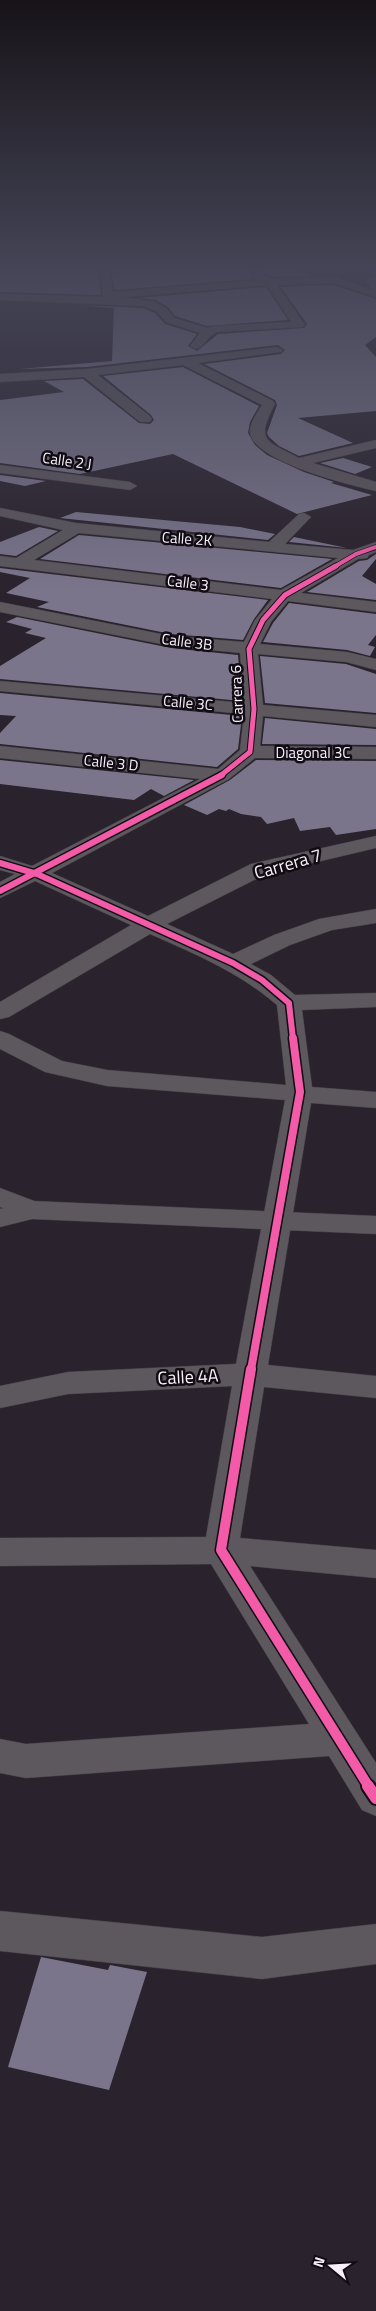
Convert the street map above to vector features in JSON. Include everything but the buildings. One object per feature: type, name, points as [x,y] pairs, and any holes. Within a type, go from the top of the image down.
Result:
[{"type":"street","points":[[0,378],[47,376]]},
{"type":"street","points":[[89,376],[145,419]]},
{"type":"street","points":[[215,376],[269,404],[258,424],[257,433],[261,443],[298,463],[376,487]]},
{"type":"street","points":[[298,463],[374,445]]},
{"type":"street","name":"Calle 2 J","points":[[0,469],[130,486]]},
{"type":"street","name":"Calle 2K","points":[[0,512],[76,528],[124,534],[376,556]]},
{"type":"street","points":[[274,546],[304,517]]},
{"type":"street","points":[[17,564],[76,528]]},
{"type":"street","name":"Carrera 6","points":[[250,752],[254,709],[249,649],[263,620],[285,594],[356,554],[376,547]]},
{"type":"street","name":"Calle 3","points":[[0,561],[285,594],[376,607]]},
{"type":"street","name":"Calle 3B","points":[[0,607],[171,641],[347,657],[376,665]]},
{"type":"street","name":"Calle 3C","points":[[0,686],[376,720]]},
{"type":"street","name":"Calle 3 D","points":[[0,752],[222,775]]},
{"type":"street","points":[[0,891],[37,874],[222,775],[250,752]]},
{"type":"street","name":"Diagonal 3C","points":[[250,752],[376,753]]},
{"type":"street","name":"Carrera 7","points":[[0,1012],[150,924],[259,869],[376,842]]},
{"type":"street","points":[[0,863],[37,874],[233,963],[262,980],[289,1004],[300,1092],[276,1219],[221,1550],[376,1798]]},
{"type":"street","points":[[233,963],[282,940],[327,924],[376,916]]},
{"type":"street","points":[[289,1004],[376,1000]]},
{"type":"street","points":[[0,1040],[54,1067],[108,1078],[300,1092],[376,1100]]},
{"type":"street","points":[[0,1197],[32,1210]]},
{"type":"street","points":[[0,1218],[32,1210],[276,1219],[376,1225]]},
{"type":"street","name":"Calle 4A","points":[[0,1397],[68,1383],[250,1374],[376,1387]]},
{"type":"street","points":[[0,1552],[221,1550],[376,1564]]},
{"type":"street","points":[[0,1756],[26,1761],[339,1739]]},
{"type":"street","points":[[0,1931],[262,1958],[376,1944]]},
{"type":"cycle path","points":[[0,891],[222,775],[250,752],[254,709],[249,649],[263,620],[285,595],[356,554],[376,547]]},
{"type":"cycle path","points":[[0,863],[37,874],[233,963],[262,980],[289,1003],[300,1092],[276,1219],[221,1550],[376,1798]]}]
